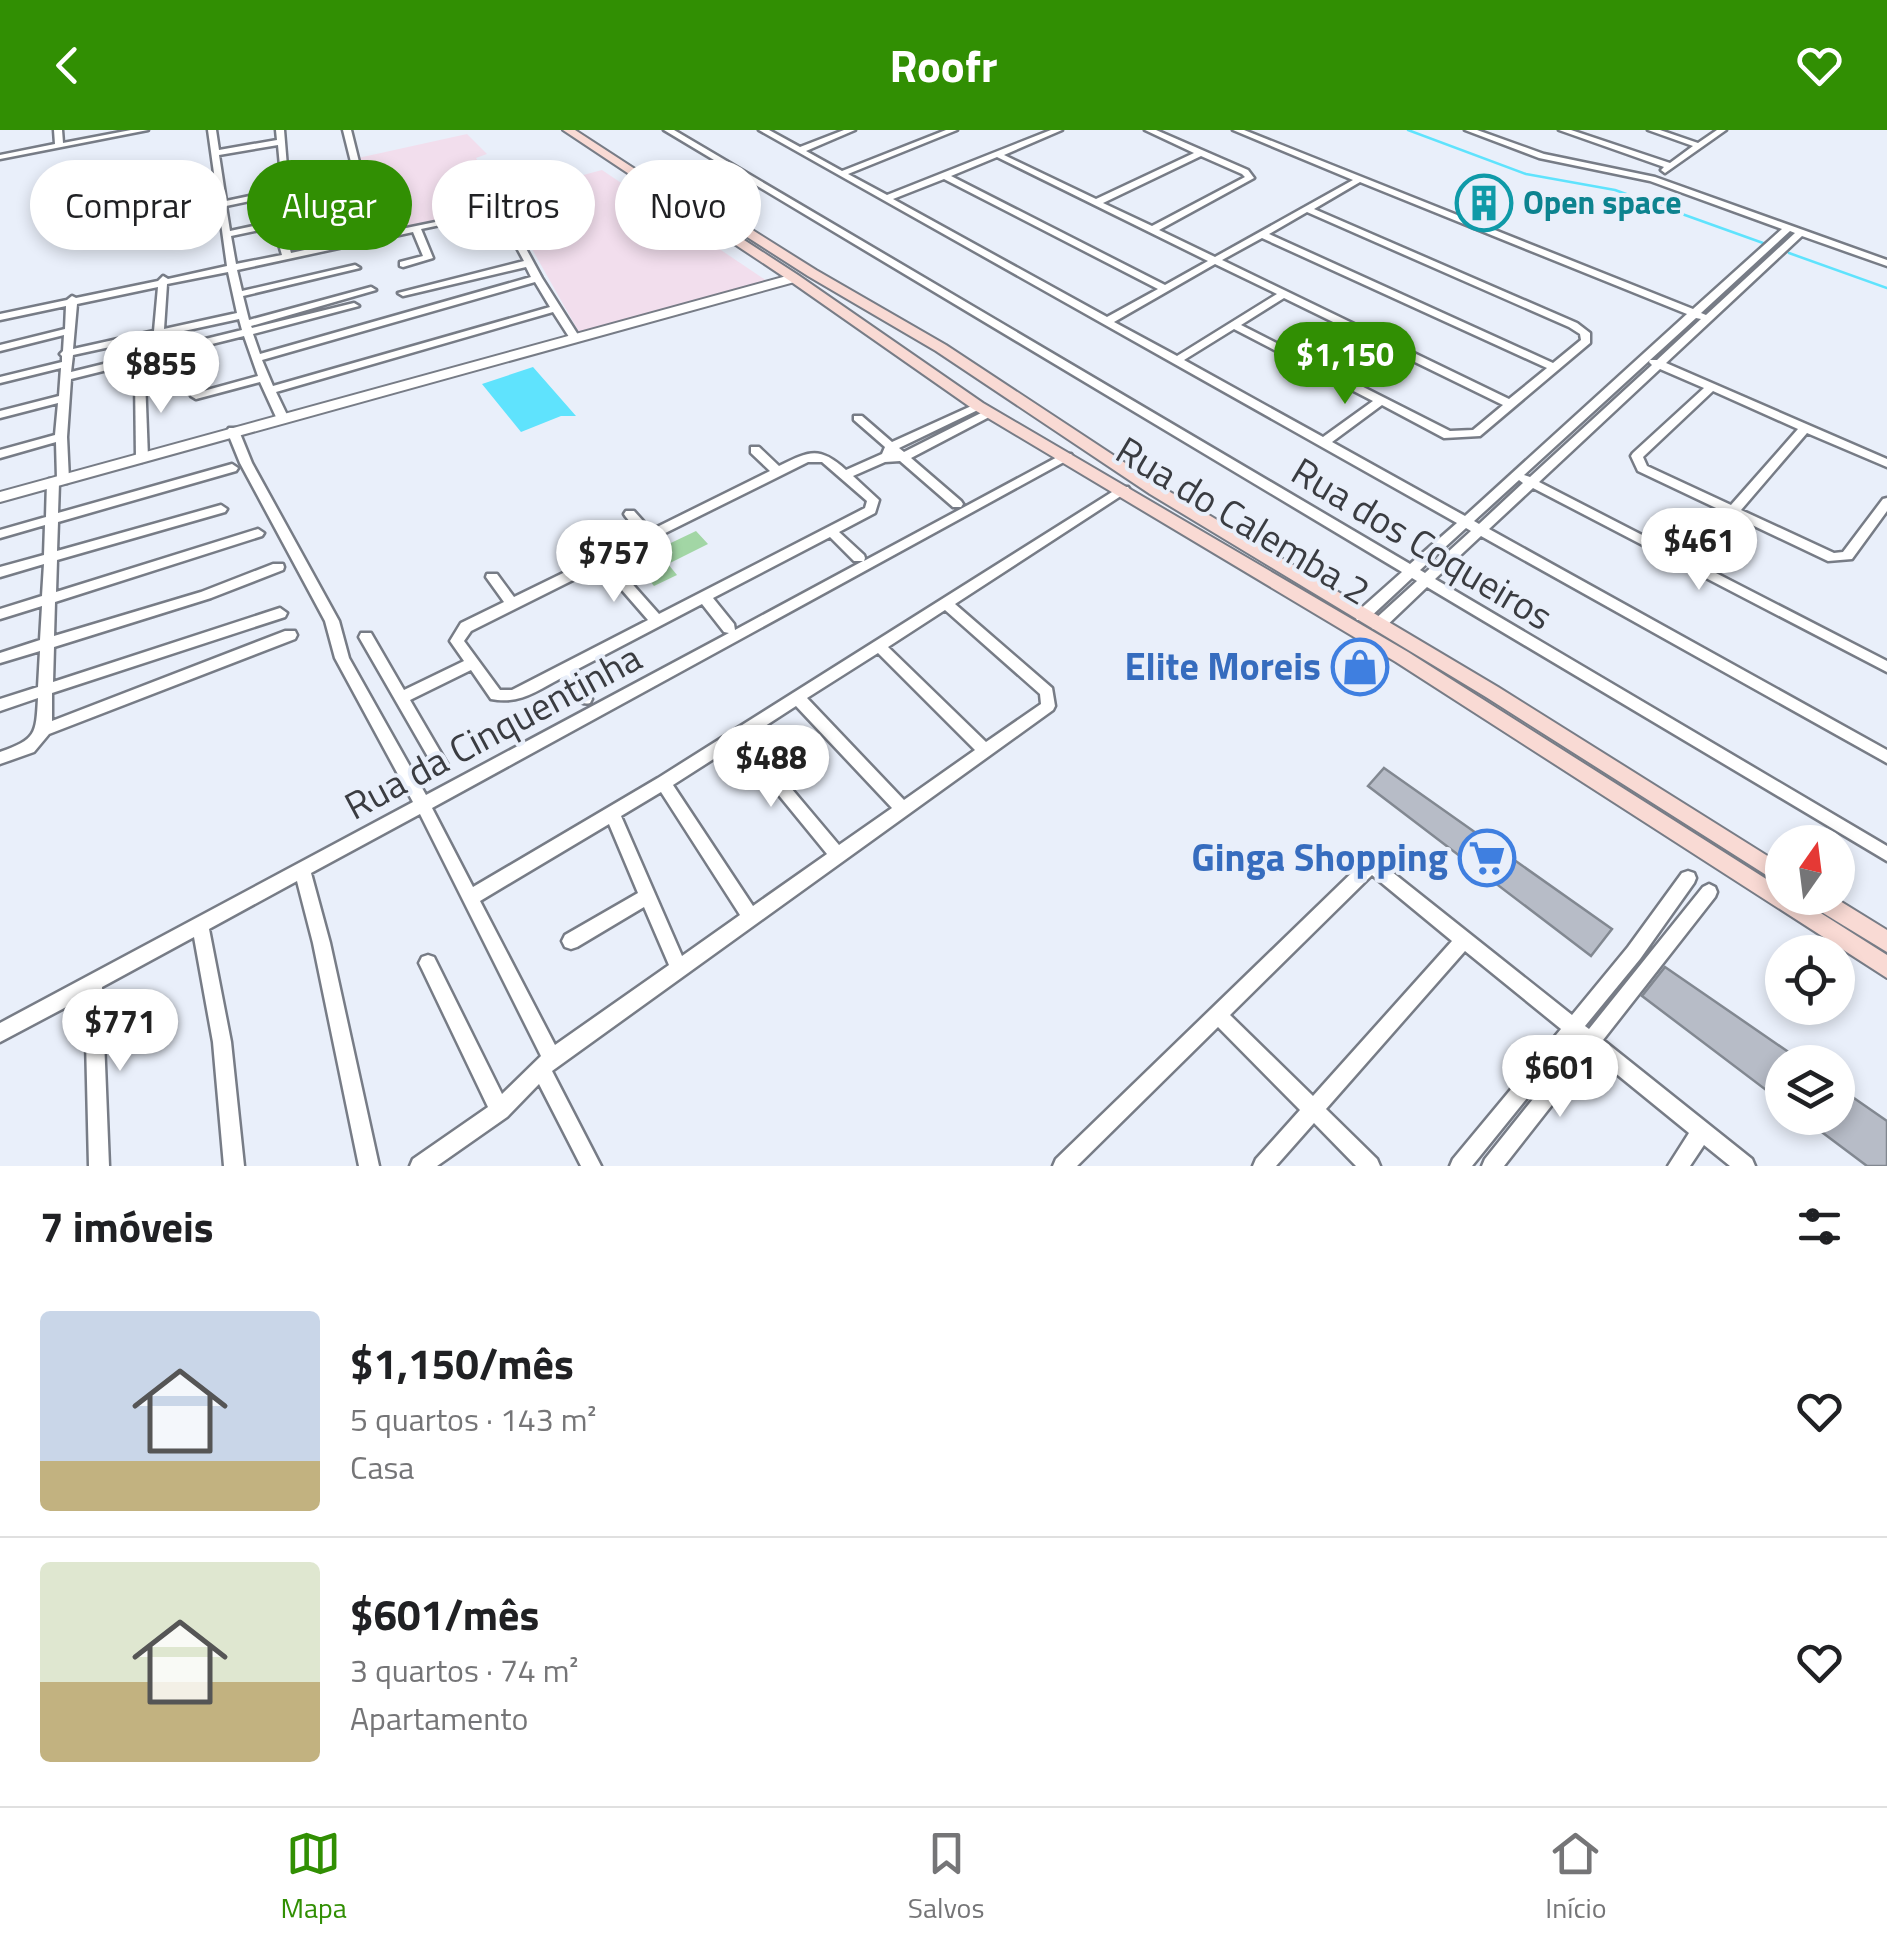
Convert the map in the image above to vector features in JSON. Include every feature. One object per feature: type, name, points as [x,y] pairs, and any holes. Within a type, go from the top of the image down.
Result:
[{"type":"main road","name":"Rua do Calemba 2","points":[[568,130],[794,278],[978,406],[1402,657],[1887,968]]},
{"type":"main road","name":"Rua do Calemba 2","points":[[587,130],[812,273],[940,348],[1117,467],[1492,692],[1765,865]]},
{"type":"main road","points":[[910,361],[940,367],[946,362],[940,348]]},
{"type":"main road","points":[[978,406],[960,387],[965,382],[996,386]]},
{"type":"main road","points":[[1844,915],[1887,942]]},
{"type":"street","points":[[58,130],[59,146]]},
{"type":"street","points":[[0,158],[144,130]]},
{"type":"street","points":[[212,130],[216,160]]},
{"type":"street","points":[[280,130],[283,160]]},
{"type":"street","points":[[347,130],[354,160]]},
{"type":"street","name":"Rua dos Coqueiros","points":[[668,130],[1887,854]]},
{"type":"street","points":[[763,130],[1887,757]]},
{"type":"street","points":[[800,150],[851,130]]},
{"type":"street","points":[[1149,130],[1245,172],[1250,178],[1152,230]]},
{"type":"street","points":[[1236,130],[1709,319]]},
{"type":"street","points":[[1469,130],[1542,156],[1652,179],[1887,263]]},
{"type":"street","points":[[1563,130],[1670,166]]},
{"type":"street","points":[[1652,130],[1700,146]]},
{"type":"street","points":[[1652,179],[1722,130]]},
{"type":"street","points":[[841,174],[949,131]]},
{"type":"street","points":[[885,199],[1049,131]]},
{"type":"street","points":[[215,153],[281,142]]},
{"type":"street","points":[[1097,202],[1200,153]]},
{"type":"street","points":[[996,154],[1510,404]]},
{"type":"street","points":[[945,176],[1164,288]]},
{"type":"street","points":[[1108,321],[1360,179]]},
{"type":"street","points":[[404,264],[428,258],[414,228],[498,208],[575,338]]},
{"type":"street","points":[[1235,326],[1379,402],[1448,435],[1461,437],[1476,433],[1586,341],[1587,336],[1579,328],[1309,210]]},
{"type":"street","points":[[227,228],[231,266],[245,325],[268,391],[282,417]]},
{"type":"street","points":[[1370,620],[1425,581],[1660,365],[1777,248],[1788,228]]},
{"type":"street","points":[[228,234],[247,230]]},
{"type":"street","points":[[1370,620],[1410,572],[1465,520],[1696,314],[1800,232]]},
{"type":"street","points":[[1263,234],[1554,367]]},
{"type":"street","points":[[284,250],[286,256]]},
{"type":"street","points":[[0,317],[312,250]]},
{"type":"street","points":[[403,293],[529,263]]},
{"type":"street","points":[[237,295],[355,268]]},
{"type":"street","points":[[256,359],[537,278]]},
{"type":"street","points":[[0,497],[794,278]]},
{"type":"street","points":[[159,333],[163,279]]},
{"type":"street","points":[[65,365],[159,333],[245,325],[371,290]]},
{"type":"street","points":[[1176,361],[1284,294]]},
{"type":"street","points":[[44,730],[52,519],[72,299]]},
{"type":"street","points":[[0,380],[245,325],[354,306]]},
{"type":"street","points":[[268,391],[556,308]]},
{"type":"street","points":[[0,348],[68,331]]},
{"type":"street","points":[[1645,359],[1887,463]]},
{"type":"street","points":[[187,370],[196,396],[263,378]]},
{"type":"street","points":[[140,378],[142,458]]},
{"type":"street","points":[[1711,387],[1636,456],[1642,468],[1833,558],[1848,556],[1880,522],[1887,502]]},
{"type":"street","points":[[0,416],[63,398]]},
{"type":"street","points":[[1326,441],[1379,402]]},
{"type":"street","points":[[845,476],[978,406]]},
{"type":"street","points":[[904,456],[978,406]]},
{"type":"street","points":[[858,418],[887,453],[904,456],[957,504]]},
{"type":"street","points":[[1732,512],[1805,428]]},
{"type":"street","points":[[233,431],[246,463],[332,621],[342,658],[470,898],[592,1166]]},
{"type":"street","points":[[0,454],[61,437]]},
{"type":"street","points":[[755,450],[778,472]]},
{"type":"street","points":[[816,456],[825,458],[845,476],[874,504],[870,510],[567,672],[505,697],[496,695],[457,640],[458,634],[512,604],[778,472],[816,456]]},
{"type":"street","name":"Rua da Cinquentinha","points":[[0,1033],[1067,458]]},
{"type":"street","points":[[0,534],[232,468]]},
{"type":"street","points":[[1516,476],[1887,668]]},
{"type":"street","points":[[470,898],[662,784],[1124,490]]},
{"type":"street","points":[[0,572],[221,509]]},
{"type":"street","points":[[630,514],[650,537]]},
{"type":"street","points":[[831,531],[859,558]]},
{"type":"street","points":[[0,614],[258,533]]},
{"type":"street","points":[[603,560],[657,622]]},
{"type":"street","points":[[0,658],[206,594],[278,567]]},
{"type":"street","points":[[492,577],[512,604]]},
{"type":"street","points":[[705,598],[728,628]]},
{"type":"street","points":[[428,1164],[500,1110],[546,1063],[1048,706],[1049,696],[947,604]]},
{"type":"street","points":[[0,705],[280,613]]},
{"type":"street","points":[[0,758],[29,748],[44,730],[290,634]]},
{"type":"street","points":[[366,637],[440,765]]},
{"type":"street","points":[[880,647],[986,752]]},
{"type":"street","points":[[402,697],[472,663]]},
{"type":"street","points":[[567,672],[586,699]]},
{"type":"street","points":[[798,698],[904,810]]},
{"type":"street","points":[[738,736],[838,856]]},
{"type":"street","points":[[662,784],[752,917]]},
{"type":"street","points":[[612,813],[679,969]]},
{"type":"street","points":[[1063,1166],[1371,865],[1746,1166]]},
{"type":"street","points":[[302,870],[316,914],[344,1068],[369,1166]]},
{"type":"street","points":[[1460,1166],[1634,953],[1688,878]]},
{"type":"street","points":[[1492,1166],[1709,892]]},
{"type":"street","points":[[571,941],[647,897]]},
{"type":"street","points":[[200,926],[222,1042],[234,1166]]},
{"type":"street","points":[[1263,1166],[1464,940]]},
{"type":"street","points":[[428,963],[500,1110]]},
{"type":"street","points":[[93,984],[98,1166]]},
{"type":"street","points":[[1217,1014],[1370,1166]]},
{"type":"street","points":[[1678,1166],[1702,1131]]},
{"type":"shaded area","points":[[467,134],[487,154],[477,160],[432,160],[432,221],[412,226],[412,160],[358,158]]},
{"type":"shaded area","points":[[602,170],[615,179],[615,250],[721,250],[770,283],[580,334],[533,250],[595,250],[595,172]]},
{"type":"green space","points":[[696,531],[708,544],[668,564],[677,575],[654,586],[633,561]]},
{"type":"water","points":[[533,367],[576,416],[561,416],[521,432],[482,384]]},
{"type":"building","name":"Ginga Shopping","points":[[1384,768],[1612,929],[1591,956],[1368,786]]},
{"type":"building","points":[[1665,967],[1778,1045],[1765,1045],[1765,1089],[1642,996]]},
{"type":"building","points":[[1855,1099],[1887,1121],[1887,1166],[1867,1166],[1826,1135],[1855,1135]]},
{"type":"waterway","points":[[1408,130],[1526,174],[1615,190],[1763,243]]},
{"type":"waterway","points":[[1789,253],[1887,288]]},
{"type":"place","name":"Open space","points":[[1484,203]]},
{"type":"place","name":"Elite Moreis","points":[[1360,667]]},
{"type":"place","name":"Ginga Shopping","points":[[1487,858]]}]
